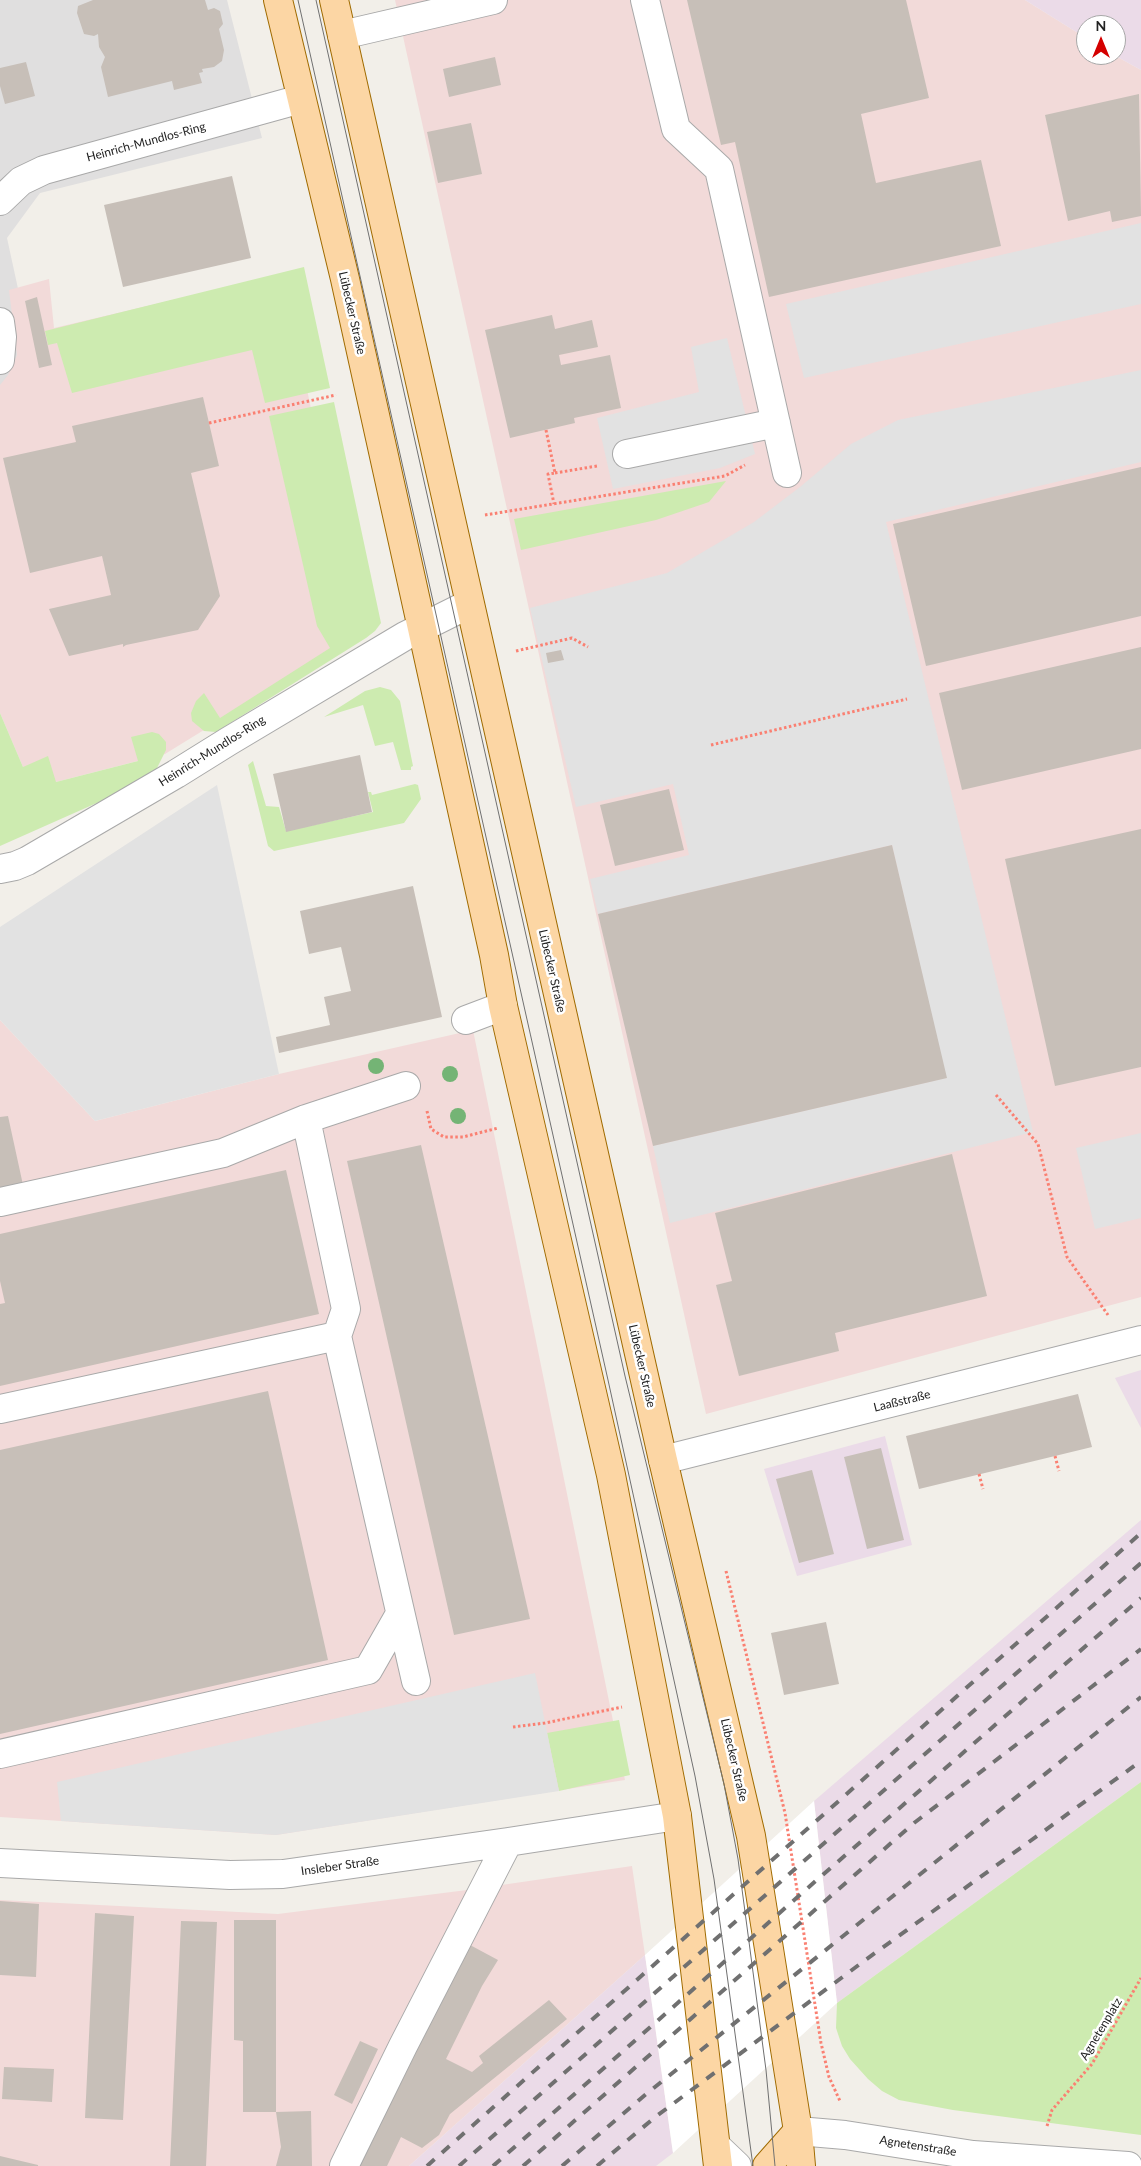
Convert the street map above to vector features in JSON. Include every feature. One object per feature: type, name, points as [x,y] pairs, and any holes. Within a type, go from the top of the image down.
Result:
[{"type":"main road","name":"Lübecker Straße","points":[[278,0],[300,99],[345,279],[494,955],[503,1006],[611,1475],[677,1816],[717,2156]]},
{"type":"main road","name":"Lübecker Straße","points":[[334,0],[663,1460],[753,1842],[798,2131],[801,2166]]},
{"type":"main road","points":[[767,2166],[798,2131]]},
{"type":"street","points":[[342,35],[493,0]]},
{"type":"street","points":[[644,0],[676,128],[719,169],[787,472]]},
{"type":"street","name":"Heinrich-Mundlos-Ring","points":[[0,200],[21,181],[44,170],[300,99]]},
{"type":"street","points":[[0,322],[2,337],[0,360]]},
{"type":"street","points":[[627,454],[776,423]]},
{"type":"street","points":[[422,627],[469,604]]},
{"type":"street","name":"Heinrich-Mundlos-Ring","points":[[0,869],[27,861],[422,627]]},
{"type":"street","points":[[466,1020],[503,1006]]},
{"type":"street","points":[[0,1202],[223,1152],[306,1120],[406,1086]]},
{"type":"street","points":[[306,1120],[346,1309],[337,1336],[416,1681]]},
{"type":"street","points":[[0,1410],[337,1336]]},
{"type":"street","name":"Laaßstraße","points":[[663,1460],[1141,1340]]},
{"type":"street","points":[[0,1754],[368,1670],[400,1614]]},
{"type":"street","name":"Insleber Straße","points":[[0,1863],[230,1875],[265,1875],[302,1872],[677,1816]]},
{"type":"street","points":[[344,2166],[402,2046],[508,1842]]},
{"type":"street","name":"Agnetenstraße","points":[[798,2131],[845,2135],[973,2155],[1128,2166]]},
{"type":"street","points":[[717,2156],[737,2166]]},
{"type":"path","points":[[209,423],[345,392]]},
{"type":"path","points":[[546,430],[555,472],[548,474],[554,504]]},
{"type":"path","points":[[514,651],[572,638],[588,647]]},
{"type":"path","points":[[711,745],[907,699]]},
{"type":"path","points":[[406,1086],[419,1083],[431,1129],[444,1137],[463,1137],[499,1128]]},
{"type":"path","points":[[996,1094],[1038,1144],[1067,1257],[1110,1317]]},
{"type":"path","points":[[1055,1456],[1059,1471]]},
{"type":"path","points":[[979,1474],[983,1489]]},
{"type":"path","points":[[513,1727],[545,1723],[629,1705]]},
{"type":"path","name":"Agnetenplatz","points":[[1045,2131],[1052,2110],[1092,2064],[1141,1978]]},
{"type":"shaded area","points":[[0,0],[227,0],[262,138],[40,193],[7,238],[32,353],[0,400]]},
{"type":"shaded area","points":[[395,0],[1025,0],[1076,32],[1076,65],[1126,65],[1126,62],[1141,70],[1141,1297],[706,1414]]},
{"type":"shaded area","points":[[1025,0],[1141,0],[1141,70],[1126,62],[1126,15],[1076,15],[1076,32]]},
{"type":"shaded area","points":[[1141,223],[1141,304],[804,378],[786,304]]},
{"type":"shaded area","points":[[283,274],[358,635],[165,754],[56,782],[23,767],[0,713],[0,385],[8,375],[17,355],[9,290],[49,279],[54,328]]},
{"type":"shaded area","points":[[727,338],[755,454],[720,468],[613,489],[597,418],[699,392],[691,347]]},
{"type":"shaded area","points":[[1141,370],[1141,462],[886,522],[1033,1132],[670,1223],[653,1146],[946,1078],[892,845],[598,914],[590,879],[689,855],[673,784],[576,807],[530,608],[667,573],[754,522],[800,487],[851,444],[898,420]]},
{"type":"shaded area","points":[[217,785],[279,1074],[95,1121],[0,1020],[0,927]]},
{"type":"shaded area","points":[[0,1020],[95,1121],[279,1074],[473,1030],[625,1780],[276,1835],[0,1817]]},
{"type":"shaded area","points":[[1141,1133],[1141,1218],[1095,1229],[1076,1148]]},
{"type":"shaded area","points":[[1141,1370],[1141,1428],[1115,1378]]},
{"type":"shaded area","points":[[885,1436],[912,1545],[797,1576],[764,1469]]},
{"type":"shaded area","points":[[1141,1520],[1141,1782],[837,2003],[814,1801]]},
{"type":"shaded area","points":[[535,1673],[559,1791],[276,1835],[61,1821],[57,1782]]},
{"type":"shaded area","points":[[632,1866],[645,1955],[409,2166],[0,2166],[0,1900],[278,1914],[467,1890]]},
{"type":"shaded area","points":[[645,1955],[673,2153],[656,2166],[409,2166]]},
{"type":"green space","points":[[304,267],[330,388],[265,403],[252,350],[72,393],[57,343],[48,345],[45,331]]},
{"type":"green space","points":[[334,402],[381,623],[366,638],[216,732],[204,731],[192,721],[191,713],[196,701],[204,693],[220,718],[330,648],[317,626],[269,416]]},
{"type":"green space","points":[[726,481],[709,502],[656,520],[521,550],[514,519]]},
{"type":"green space","points":[[380,687],[391,690],[400,701],[413,766],[411,770],[401,770],[393,742],[375,746],[363,705],[324,717],[365,691]]},
{"type":"green space","points":[[0,713],[23,767],[48,756],[56,782],[138,761],[131,737],[152,732],[159,734],[166,742],[166,750],[156,770],[117,794],[0,846]]},
{"type":"green space","points":[[253,761],[266,806],[279,807],[286,831],[373,812],[368,792],[371,792],[372,795],[415,784],[418,785],[421,799],[404,823],[274,851],[268,846],[248,765]]},
{"type":"green space","points":[[619,1720],[630,1775],[559,1791],[547,1733]]},
{"type":"green space","points":[[1141,1782],[1141,2135],[953,2110],[899,2100],[882,2091],[868,2079],[850,2059],[842,2046],[836,2028],[837,2003]]},
{"type":"pier","points":[[814,1801],[837,2003],[673,2153],[645,1955]]},
{"type":"building","points":[[93,0],[205,0],[208,10],[214,8],[220,11],[223,24],[219,29],[224,50],[222,61],[214,67],[202,69],[203,72],[199,73],[202,83],[174,90],[172,81],[108,97],[101,67],[105,57],[99,47],[98,34],[94,36],[84,34],[77,13],[78,6]]},
{"type":"building","points":[[687,0],[906,0],[929,98],[861,114],[876,183],[981,160],[1001,246],[769,297],[735,142],[721,145]]},
{"type":"building","points":[[495,57],[501,85],[449,97],[443,69]]},
{"type":"building","points":[[26,62],[35,96],[5,104],[0,86],[0,68]]},
{"type":"building","points":[[1139,94],[1141,216],[1112,222],[1110,211],[1068,221],[1045,115]]},
{"type":"building","points":[[471,123],[482,174],[438,183],[427,132]]},
{"type":"building","points":[[232,176],[251,258],[123,287],[104,205]]},
{"type":"building","points":[[37,297],[52,365],[39,368],[25,301]]},
{"type":"building","points":[[552,315],[555,329],[592,320],[598,347],[559,355],[561,365],[610,355],[621,408],[574,418],[575,423],[510,438],[485,330]]},
{"type":"building","points":[[203,397],[219,466],[191,473],[220,596],[198,630],[123,647],[123,644],[69,656],[49,609],[111,595],[102,556],[30,573],[3,458],[76,442],[72,426]]},
{"type":"building","points":[[1141,467],[1141,616],[926,666],[893,524]]},
{"type":"building","points":[[1141,647],[1141,749],[962,790],[939,693]]},
{"type":"building","points":[[561,650],[564,660],[548,663],[546,653]]},
{"type":"building","points":[[360,755],[372,812],[286,832],[273,774]]},
{"type":"building","points":[[669,789],[684,850],[615,866],[600,805]]},
{"type":"building","points":[[1141,829],[1141,1067],[1055,1086],[1005,859]]},
{"type":"building","points":[[892,845],[947,1078],[653,1146],[598,914]]},
{"type":"building","points":[[413,886],[442,1017],[279,1053],[276,1037],[330,1025],[324,997],[351,991],[341,947],[309,954],[300,911]]},
{"type":"building","points":[[8,1116],[23,1185],[0,1190],[0,1117]]},
{"type":"building","points":[[421,1145],[530,1619],[454,1635],[347,1161]]},
{"type":"building","points":[[952,1154],[987,1296],[835,1333],[839,1351],[739,1376],[716,1285],[732,1281],[715,1213]]},
{"type":"building","points":[[286,1170],[319,1314],[0,1386],[0,1304],[5,1303],[0,1281],[0,1234]]},
{"type":"building","points":[[268,1391],[328,1660],[0,1734],[0,1450]]},
{"type":"building","points":[[1078,1394],[1092,1447],[919,1489],[906,1436]]},
{"type":"building","points":[[881,1448],[904,1540],[867,1549],[844,1457]]},
{"type":"building","points":[[812,1470],[834,1554],[799,1563],[776,1479]]},
{"type":"building","points":[[826,1622],[839,1684],[784,1695],[771,1633]]},
{"type":"building","points":[[0,1901],[39,1904],[36,1977],[0,1975]]},
{"type":"building","points":[[95,1913],[134,1916],[123,2120],[85,2118]]},
{"type":"building","points":[[234,1920],[276,1920],[276,2112],[243,2112],[243,2041],[234,2040]]},
{"type":"building","points":[[181,1921],[217,1922],[206,2166],[170,2166]]},
{"type":"building","points":[[470,1945],[498,1960],[482,1986],[446,2059],[472,2072],[483,2063],[479,2056],[549,2000],[567,2019],[450,2114],[439,2135],[422,2148],[401,2137],[387,2166],[357,2166]]},
{"type":"building","points":[[360,2041],[378,2049],[352,2104],[334,2095]]},
{"type":"building","points":[[4,2067],[54,2069],[52,2102],[2,2099]]},
{"type":"building","points":[[311,2111],[312,2166],[276,2166],[281,2147],[276,2112]]},
{"type":"building","points":[[0,2156],[38,2165],[38,2166],[0,2166]]},
{"type":"tram line","points":[[298,0],[695,1776],[714,1879],[753,2166]]},
{"type":"tram line","points":[[316,0],[625,1376],[724,1784],[738,1859],[766,2070],[775,2166]]},
{"type":"railway","points":[[427,2166],[1141,1533]]},
{"type":"railway","points":[[459,2166],[1141,1563]]},
{"type":"railway","points":[[493,2166],[818,1879],[1141,1598]]},
{"type":"railway","points":[[523,2166],[914,1823],[1141,1649]]},
{"type":"railway","points":[[562,2166],[645,2095],[1141,1697]]},
{"type":"railway","points":[[597,2166],[654,2118],[864,1961],[1141,1761]]}]
